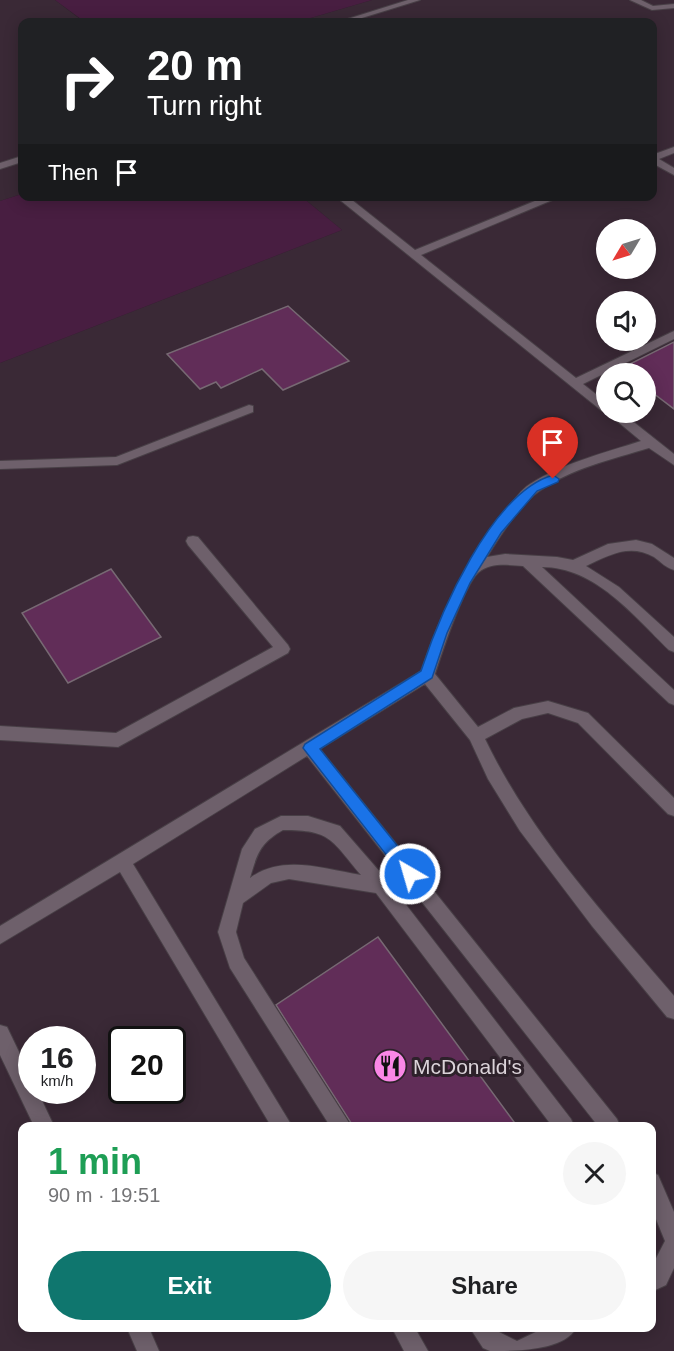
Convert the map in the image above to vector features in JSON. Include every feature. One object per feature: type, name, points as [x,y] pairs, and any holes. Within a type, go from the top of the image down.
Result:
[{"type":"street","points":[[355,18],[416,0]]},
{"type":"street","points":[[634,0],[652,8],[674,6]]},
{"type":"street","points":[[657,157],[674,150]]},
{"type":"street","points":[[0,166],[18,160]]},
{"type":"street","points":[[657,162],[674,172]]},
{"type":"street","points":[[346,201],[596,400]]},
{"type":"street","points":[[412,255],[545,201]]},
{"type":"street","points":[[575,383],[674,335]]},
{"type":"street","points":[[0,465],[117,461],[249,409]]},
{"type":"street","points":[[625,423],[674,461]]},
{"type":"street","points":[[0,936],[427,675],[440,633],[471,570],[496,530],[533,488],[573,470],[650,443]]},
{"type":"street","points":[[0,733],[118,740],[283,649],[193,542]]},
{"type":"street","points":[[574,566],[621,545],[640,544],[662,555],[674,565]]},
{"type":"street","points":[[471,570],[484,561],[507,558],[552,561],[574,566],[602,581],[674,646]]},
{"type":"street","points":[[527,561],[674,699]]},
{"type":"street","points":[[427,675],[476,736],[494,774],[526,826],[598,920],[674,1010]]},
{"type":"street","points":[[476,736],[519,713],[548,706],[583,718],[674,809]]},
{"type":"street","points":[[310,748],[607,1122]]},
{"type":"street","points":[[337,1122],[236,962],[227,932],[248,854],[261,834],[281,823],[308,823],[334,831],[381,886],[561,1122]]},
{"type":"street","points":[[123,862],[280,1122]]},
{"type":"street","points":[[235,899],[267,876],[289,871],[381,886]]},
{"type":"street","points":[[0,1034],[42,1122]]},
{"type":"street","points":[[656,1194],[674,1237]]},
{"type":"street","points":[[656,1269],[674,1246]]},
{"type":"street","points":[[140,1332],[148,1351]]},
{"type":"street","points":[[405,1332],[417,1351]]},
{"type":"street","points":[[484,1332],[491,1340],[513,1351]]},
{"type":"street","points":[[522,1351],[558,1332]]},
{"type":"shaded area","points":[[0,0],[55,0],[79,18],[18,18],[18,195],[0,201]]},
{"type":"shaded area","points":[[55,0],[372,0],[311,18],[80,18]]},
{"type":"shaded area","points":[[372,0],[674,0],[674,1351],[0,1351],[0,363],[342,230],[307,201],[657,201],[657,18],[311,18]]},
{"type":"shaded area","points":[[18,195],[18,201],[307,201],[342,230],[0,363],[0,201]]},
{"type":"building","points":[[288,306],[349,361],[283,390],[262,369],[221,388],[216,382],[200,389],[167,354]]},
{"type":"building","points":[[674,342],[674,409],[656,395],[656,363],[632,363]]},
{"type":"building","points":[[111,569],[161,637],[68,683],[22,613]]},
{"type":"building","name":"McDonald's","points":[[378,937],[514,1122],[350,1122],[276,1005]]},
{"type":"place","name":"McDonald's","points":[[390,1066]]},
{"type":"route","points":[[410,874],[310,748],[427,675],[440,633],[464,582],[496,530],[533,488],[553,479]]}]
